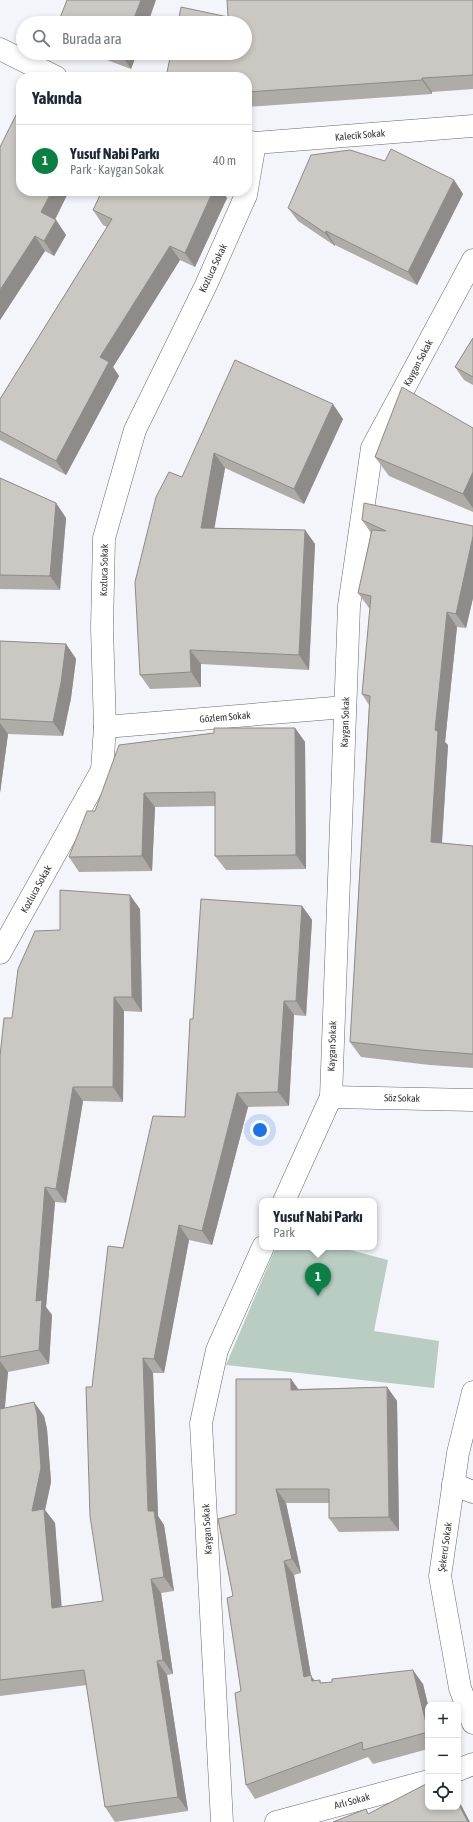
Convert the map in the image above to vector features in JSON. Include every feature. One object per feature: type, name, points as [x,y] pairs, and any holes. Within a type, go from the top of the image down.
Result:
[{"type":"street","points":[[0,49],[16,57]]},
{"type":"street","points":[[22,60],[46,72]]},
{"type":"street","name":"Kalecik Sokak","points":[[252,142],[473,126]]},
{"type":"street","name":"Kozluca Sokak","points":[[0,953],[102,770],[105,727],[102,628],[104,538],[135,430],[206,285],[246,196]]},
{"type":"street","name":"Kaygan Sokak","points":[[285,1198],[330,1097],[349,606],[372,448],[473,260]]},
{"type":"street","name":"Gözlem Sokak","points":[[105,727],[345,707]]},
{"type":"street","name":"Söz Sokak","points":[[330,1097],[473,1100]]},
{"type":"street","name":"Kaygan Sokak","points":[[222,1822],[201,1423],[217,1350],[262,1250]]},
{"type":"street","name":"Şekerci Sokak","points":[[473,1392],[458,1453],[440,1576],[460,1688],[473,1724]]},
{"type":"street","points":[[453,1484],[473,1492]]},
{"type":"street","points":[[461,1769],[473,1764]]},
{"type":"street","name":"Arlı Sokak","points":[[276,1822],[425,1782]]},
{"type":"green space","points":[[275,1250],[350,1250],[388,1260],[374,1331],[439,1341],[434,1388],[226,1365]]},
{"type":"building","points":[[67,0],[141,0],[135,16],[61,16]]},
{"type":"building","points":[[227,0],[473,0],[473,75],[252,92],[252,72],[167,72],[170,60],[252,60],[252,16],[228,16]]},
{"type":"building","points":[[181,7],[223,16],[179,16]]},
{"type":"building","points":[[16,115],[16,196],[49,196],[41,212],[56,220],[44,241],[35,236],[0,290],[0,147]]},
{"type":"building","points":[[391,149],[454,180],[408,272],[326,231],[325,233],[288,208],[311,155],[350,150],[385,161]]},
{"type":"building","points":[[100,196],[211,196],[185,253],[170,246],[100,357],[109,362],[56,461],[0,431],[0,399],[112,219],[93,210]]},
{"type":"building","points":[[473,338],[473,377],[455,367]]},
{"type":"building","points":[[235,360],[333,404],[294,489],[214,453],[201,528],[305,530],[299,655],[190,650],[191,672],[140,675],[135,582],[156,497],[169,472],[182,477]]},
{"type":"building","points":[[402,387],[473,428],[473,472],[463,494],[375,457]]},
{"type":"building","points":[[0,478],[56,503],[50,576],[0,575]]},
{"type":"building","points":[[364,503],[473,526],[473,536],[456,614],[447,612],[435,730],[438,731],[431,842],[473,846],[473,1054],[350,1042],[370,696],[362,694],[371,596],[358,593],[372,530],[386,531],[362,520]]},
{"type":"building","points":[[0,641],[66,644],[61,683],[53,722],[0,719]]},
{"type":"building","points":[[214,728],[295,728],[296,855],[215,856],[215,792],[144,793],[142,856],[69,857],[87,811],[95,811],[119,745],[214,733]]},
{"type":"building","points":[[60,890],[130,895],[132,997],[114,997],[113,1087],[73,1087],[56,1189],[45,1187],[36,1301],[42,1300],[39,1350],[0,1357],[0,1056],[4,1018],[12,1018],[18,969],[35,931],[60,930]]},
{"type":"building","points":[[201,899],[302,906],[296,1001],[284,1001],[278,1092],[237,1093],[202,1231],[179,1225],[154,1359],[143,1358],[148,1511],[154,1511],[164,1577],[151,1579],[163,1660],[157,1661],[178,1797],[105,1807],[84,1670],[0,1680],[0,1409],[34,1402],[37,1414],[41,1468],[32,1511],[44,1509],[52,1608],[103,1601],[90,1516],[86,1387],[92,1387],[108,1246],[123,1248],[153,1116],[185,1117],[190,1019],[193,1019]]},
{"type":"building","points":[[236,1379],[291,1379],[291,1390],[387,1387],[389,1517],[329,1518],[329,1489],[276,1489],[292,1559],[284,1561],[304,1677],[311,1675],[312,1681],[320,1680],[320,1683],[332,1682],[332,1679],[413,1670],[425,1719],[425,1733],[363,1750],[362,1742],[246,1785],[235,1693],[241,1691],[227,1598],[233,1596],[218,1519],[236,1514]]},
{"type":"building","points":[[425,1785],[425,1810],[461,1810],[461,1809],[468,1822],[333,1822],[366,1809],[368,1814]]},
{"type":"place","name":"Yusuf Nabi Parkı","points":[[318,1296]]}]
